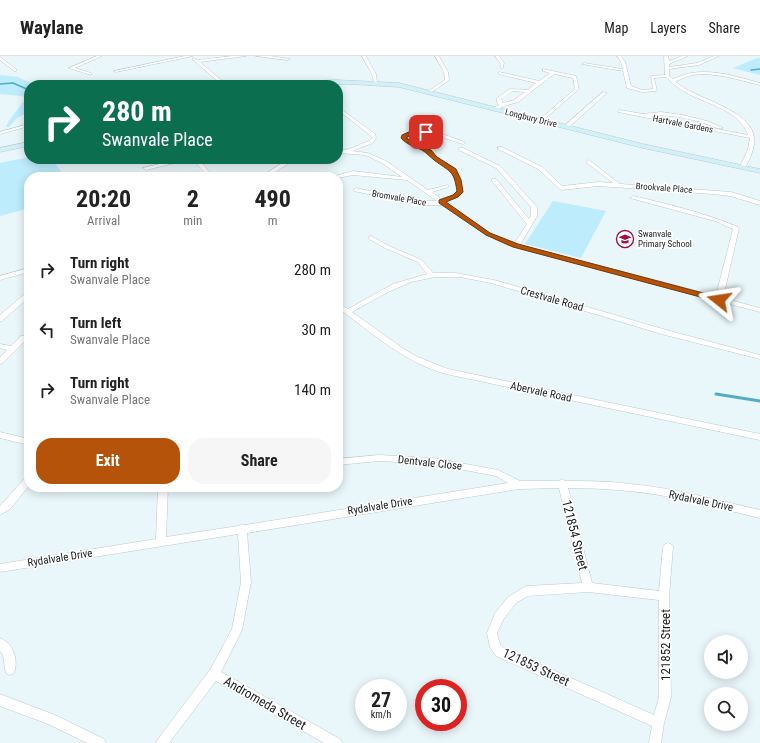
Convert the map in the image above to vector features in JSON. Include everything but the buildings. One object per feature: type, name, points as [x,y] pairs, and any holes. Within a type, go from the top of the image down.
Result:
[{"type":"street","points":[[90,74],[71,68],[100,56]]},
{"type":"street","points":[[116,71],[191,56],[219,80]]},
{"type":"street","points":[[197,61],[244,56]]},
{"type":"street","points":[[258,56],[288,59]]},
{"type":"street","points":[[364,56],[374,74],[376,82]]},
{"type":"street","points":[[429,93],[447,80],[446,72],[438,56]]},
{"type":"street","points":[[497,56],[502,63],[502,67]]},
{"type":"street","points":[[619,56],[623,62],[629,87],[638,90],[655,90],[652,77],[667,76]]},
{"type":"street","points":[[666,56],[667,76],[671,81],[680,88],[711,102],[736,116],[746,126],[752,137],[751,148],[743,167]]},
{"type":"street","points":[[667,66],[686,56]]},
{"type":"street","points":[[667,66],[698,64],[717,56]]},
{"type":"street","points":[[0,58],[15,70]]},
{"type":"street","points":[[584,64],[624,70]]},
{"type":"street","points":[[541,121],[577,89],[575,77],[544,70]]},
{"type":"street","points":[[495,109],[502,105],[512,103],[554,72]]},
{"type":"street","points":[[671,81],[697,73],[711,72],[760,84]]},
{"type":"street","points":[[500,73],[540,83]]},
{"type":"street","name":"Longbury Drive","points":[[343,81],[376,82],[398,86],[643,146],[760,171]]},
{"type":"street","points":[[502,105],[499,102],[499,99],[512,90],[529,91]]},
{"type":"street","points":[[566,127],[605,93]]},
{"type":"street","name":"Hartvale Gardens","points":[[620,111],[752,137]]},
{"type":"street","points":[[343,112],[374,138],[371,142],[348,151]]},
{"type":"street","points":[[0,133],[24,126]]},
{"type":"street","points":[[442,202],[460,192],[458,180],[453,170],[435,158],[429,151],[406,140],[404,136],[411,132],[426,132],[463,142]]},
{"type":"street","points":[[0,150],[24,145]]},
{"type":"street","name":"Brookvale Place","points":[[500,148],[531,163],[545,173],[558,187],[566,188],[586,185],[618,185],[725,192],[760,203]]},
{"type":"street","points":[[461,149],[494,165],[505,173],[534,207],[534,216],[516,246]]},
{"type":"street","points":[[343,151],[375,158],[428,192],[488,234],[516,246],[760,310]]},
{"type":"street","points":[[589,162],[618,185]]},
{"type":"street","points":[[146,168],[165,164]]},
{"type":"street","points":[[200,164],[207,172]]},
{"type":"street","points":[[272,172],[284,164]]},
{"type":"street","points":[[343,175],[353,173],[409,180]]},
{"type":"street","points":[[494,180],[530,224]]},
{"type":"street","points":[[428,192],[446,186]]},
{"type":"street","name":"Bromvale Place","points":[[356,190],[418,203],[442,202]]},
{"type":"street","points":[[632,198],[717,220],[736,228],[719,300]]},
{"type":"street","points":[[371,238],[387,248],[420,261],[431,275]]},
{"type":"street","points":[[0,278],[24,271]]},
{"type":"street","name":"Crestvale Road","points":[[347,312],[371,297],[412,280],[431,275],[455,275],[492,281],[668,333],[760,357]]},
{"type":"street","points":[[0,319],[24,297]]},
{"type":"street","name":"Abervale Road","points":[[343,309],[401,351],[415,359],[446,371],[760,437]]},
{"type":"street","points":[[0,361],[24,338]]},
{"type":"street","points":[[0,346],[12,349]]},
{"type":"street","points":[[0,435],[24,441]]},
{"type":"street","name":"Dentvale Close","points":[[343,462],[379,458],[433,461],[498,473],[519,485]]},
{"type":"street","name":"Rydalvale Drive","points":[[0,568],[242,528],[519,485],[562,483],[623,487],[655,491],[760,514]]},
{"type":"street","name":"121854 Street","points":[[562,483],[588,587]]},
{"type":"street","points":[[0,511],[7,506],[24,486]]},
{"type":"street","points":[[161,542],[162,492]]},
{"type":"street","points":[[162,743],[214,674],[238,630],[246,582],[242,528]]},
{"type":"street","name":"121852 Street","points":[[655,743],[658,723],[665,697],[664,596],[668,547]]},
{"type":"street","name":"121853 Street","points":[[658,723],[500,652],[495,647],[492,634],[504,608],[518,595],[526,591],[588,587],[664,596]]},
{"type":"street","points":[[0,643],[9,653],[10,669]]},
{"type":"street","name":"Andromeda Street","points":[[214,674],[336,743]]},
{"type":"street","points":[[0,700],[51,719],[100,743]]},
{"type":"shaded area","points":[[760,58],[760,75],[733,68]]},
{"type":"shaded area","points":[[0,75],[18,77],[24,80],[24,97],[0,94]]},
{"type":"shaded area","points":[[24,101],[24,114],[17,118],[9,127],[6,127]]},
{"type":"shaded area","points":[[24,158],[24,164],[56,164],[61,172],[24,172],[24,209],[0,216],[0,163]]},
{"type":"shaded area","points":[[553,201],[606,211],[581,258],[525,244]]},
{"type":"waterway","points":[[751,70],[760,69]]},
{"type":"waterway","points":[[0,84],[13,83],[24,88]]},
{"type":"waterway","points":[[716,394],[760,401]]},
{"type":"place","name":"Swanvale Primary School","points":[[625,239]]},
{"type":"route","points":[[426,132],[411,132],[404,136],[404,139],[429,151],[435,158],[453,170],[458,180],[460,192],[455,196],[441,201],[488,234],[516,246],[719,300]]}]
